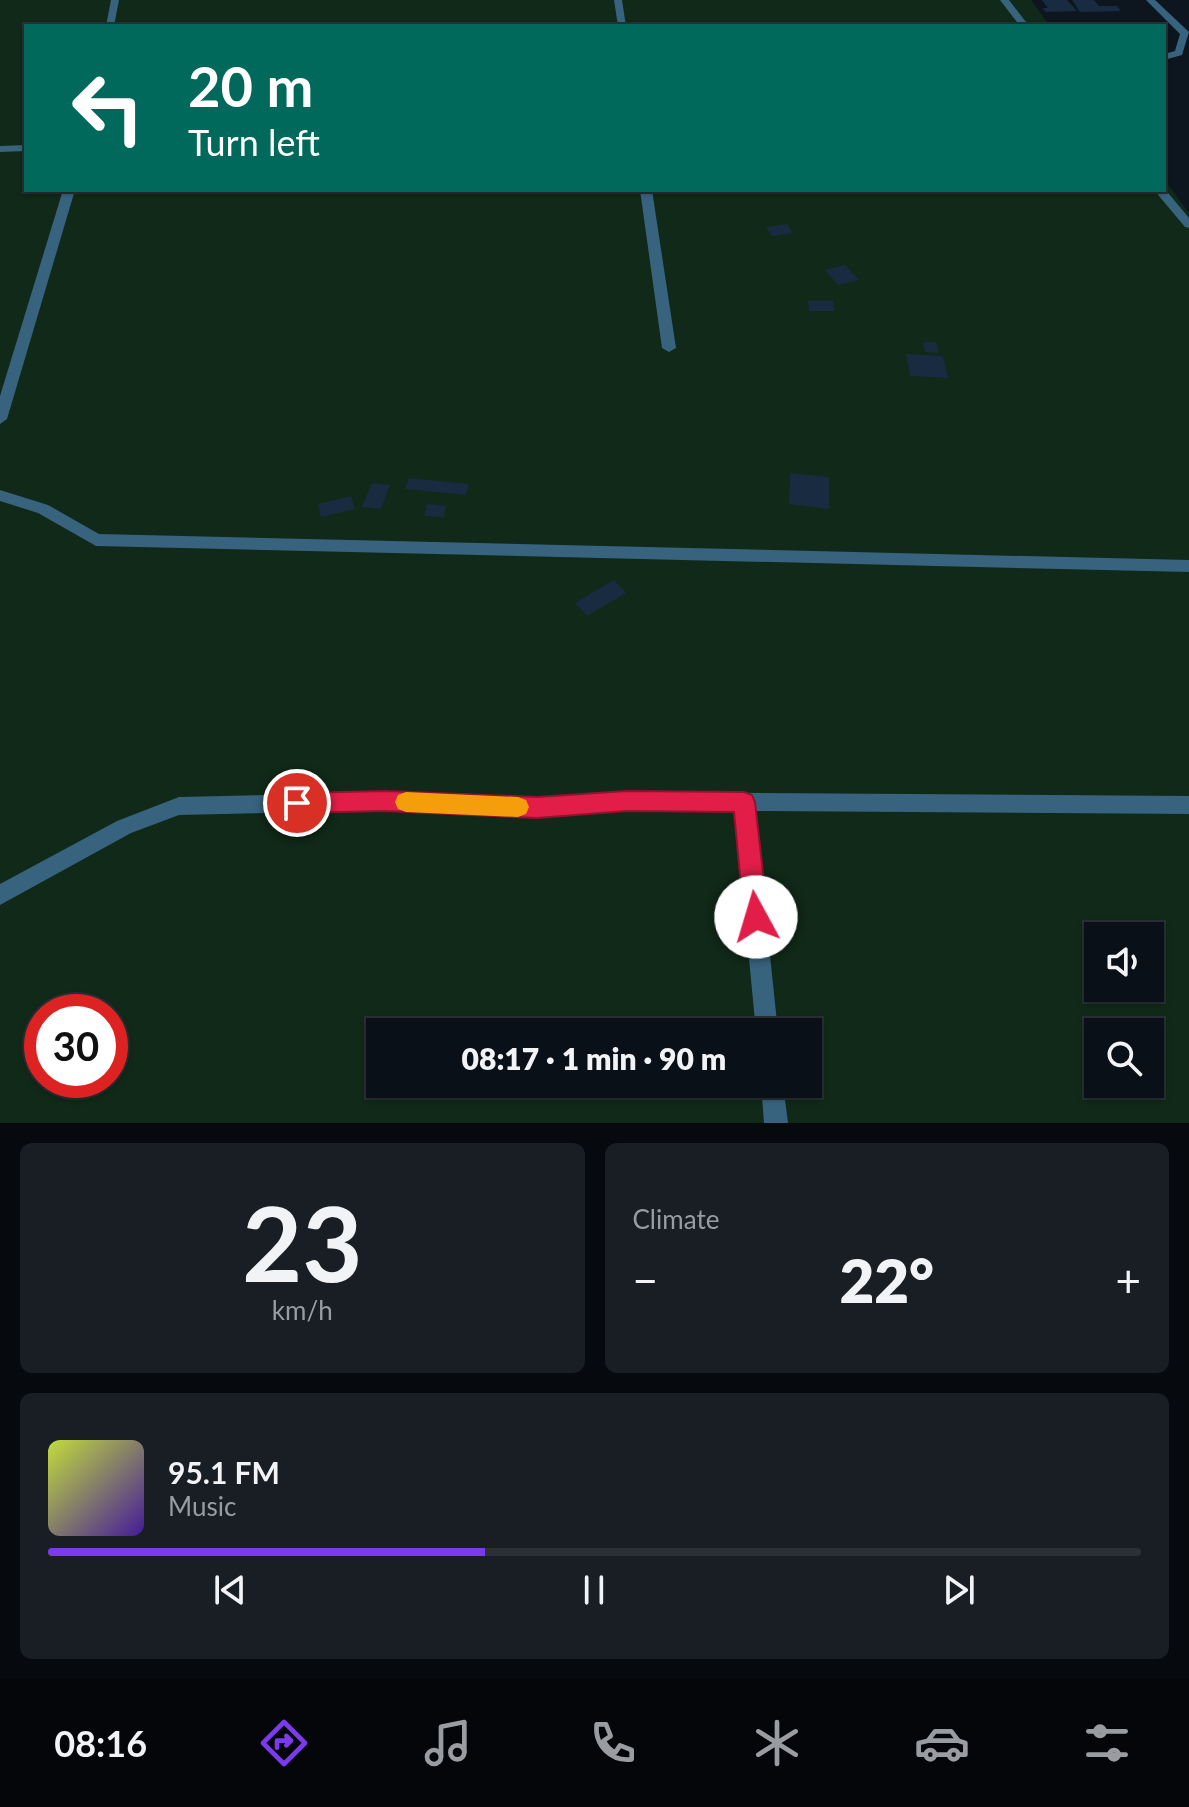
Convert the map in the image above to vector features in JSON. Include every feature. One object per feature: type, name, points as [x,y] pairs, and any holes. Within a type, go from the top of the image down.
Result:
[{"type":"street","points":[[110,24],[115,0]]},
{"type":"street","points":[[618,0],[622,24]]},
{"type":"street","points":[[1004,0],[1023,24]]},
{"type":"street","points":[[1150,0],[1187,33],[1179,53],[1166,56]]},
{"type":"street","points":[[0,149],[24,148]]},
{"type":"street","points":[[0,419],[68,192]]},
{"type":"street","points":[[646,192],[669,348]]},
{"type":"street","points":[[1162,192],[1189,225]]},
{"type":"street","points":[[0,495],[43,509],[96,540],[1189,566]]},
{"type":"street","points":[[0,895],[124,827],[179,806],[385,801],[537,808],[627,801],[1189,805]]},
{"type":"street","points":[[744,802],[766,1018]]},
{"type":"street","points":[[773,1098],[776,1123]]},
{"type":"green space","points":[[0,0],[1031,0],[1049,24],[24,24],[24,192],[1166,192],[1166,182],[1189,213],[1189,1123],[0,1123]]},
{"type":"building","points":[[1042,0],[1067,0],[1077,11],[1046,12],[1042,8],[1048,8]]},
{"type":"building","points":[[1072,0],[1094,0],[1099,6],[1117,6],[1121,11],[1080,12]]},
{"type":"building","points":[[787,224],[793,233],[772,236],[766,227]]},
{"type":"building","points":[[845,265],[859,280],[838,285],[825,270]]},
{"type":"building","points":[[808,301],[833,301],[835,311],[809,311]]},
{"type":"building","points":[[923,342],[936,342],[939,353],[925,352]]},
{"type":"building","points":[[906,354],[943,356],[948,378],[910,376]]},
{"type":"building","points":[[790,473],[829,477],[829,509],[789,504]]},
{"type":"building","points":[[409,478],[469,484],[466,495],[405,489]]},
{"type":"building","points":[[372,483],[390,485],[381,509],[362,507]]},
{"type":"building","points":[[351,496],[355,509],[321,517],[318,504]]},
{"type":"building","points":[[427,504],[446,506],[444,517],[424,516]]},
{"type":"building","points":[[614,580],[626,593],[587,616],[575,603]]},
{"type":"slow traffic","points":[[406,802],[518,807]]},
{"type":"route","points":[[297,803],[385,801],[537,808],[627,801],[744,802],[756,917]]}]
